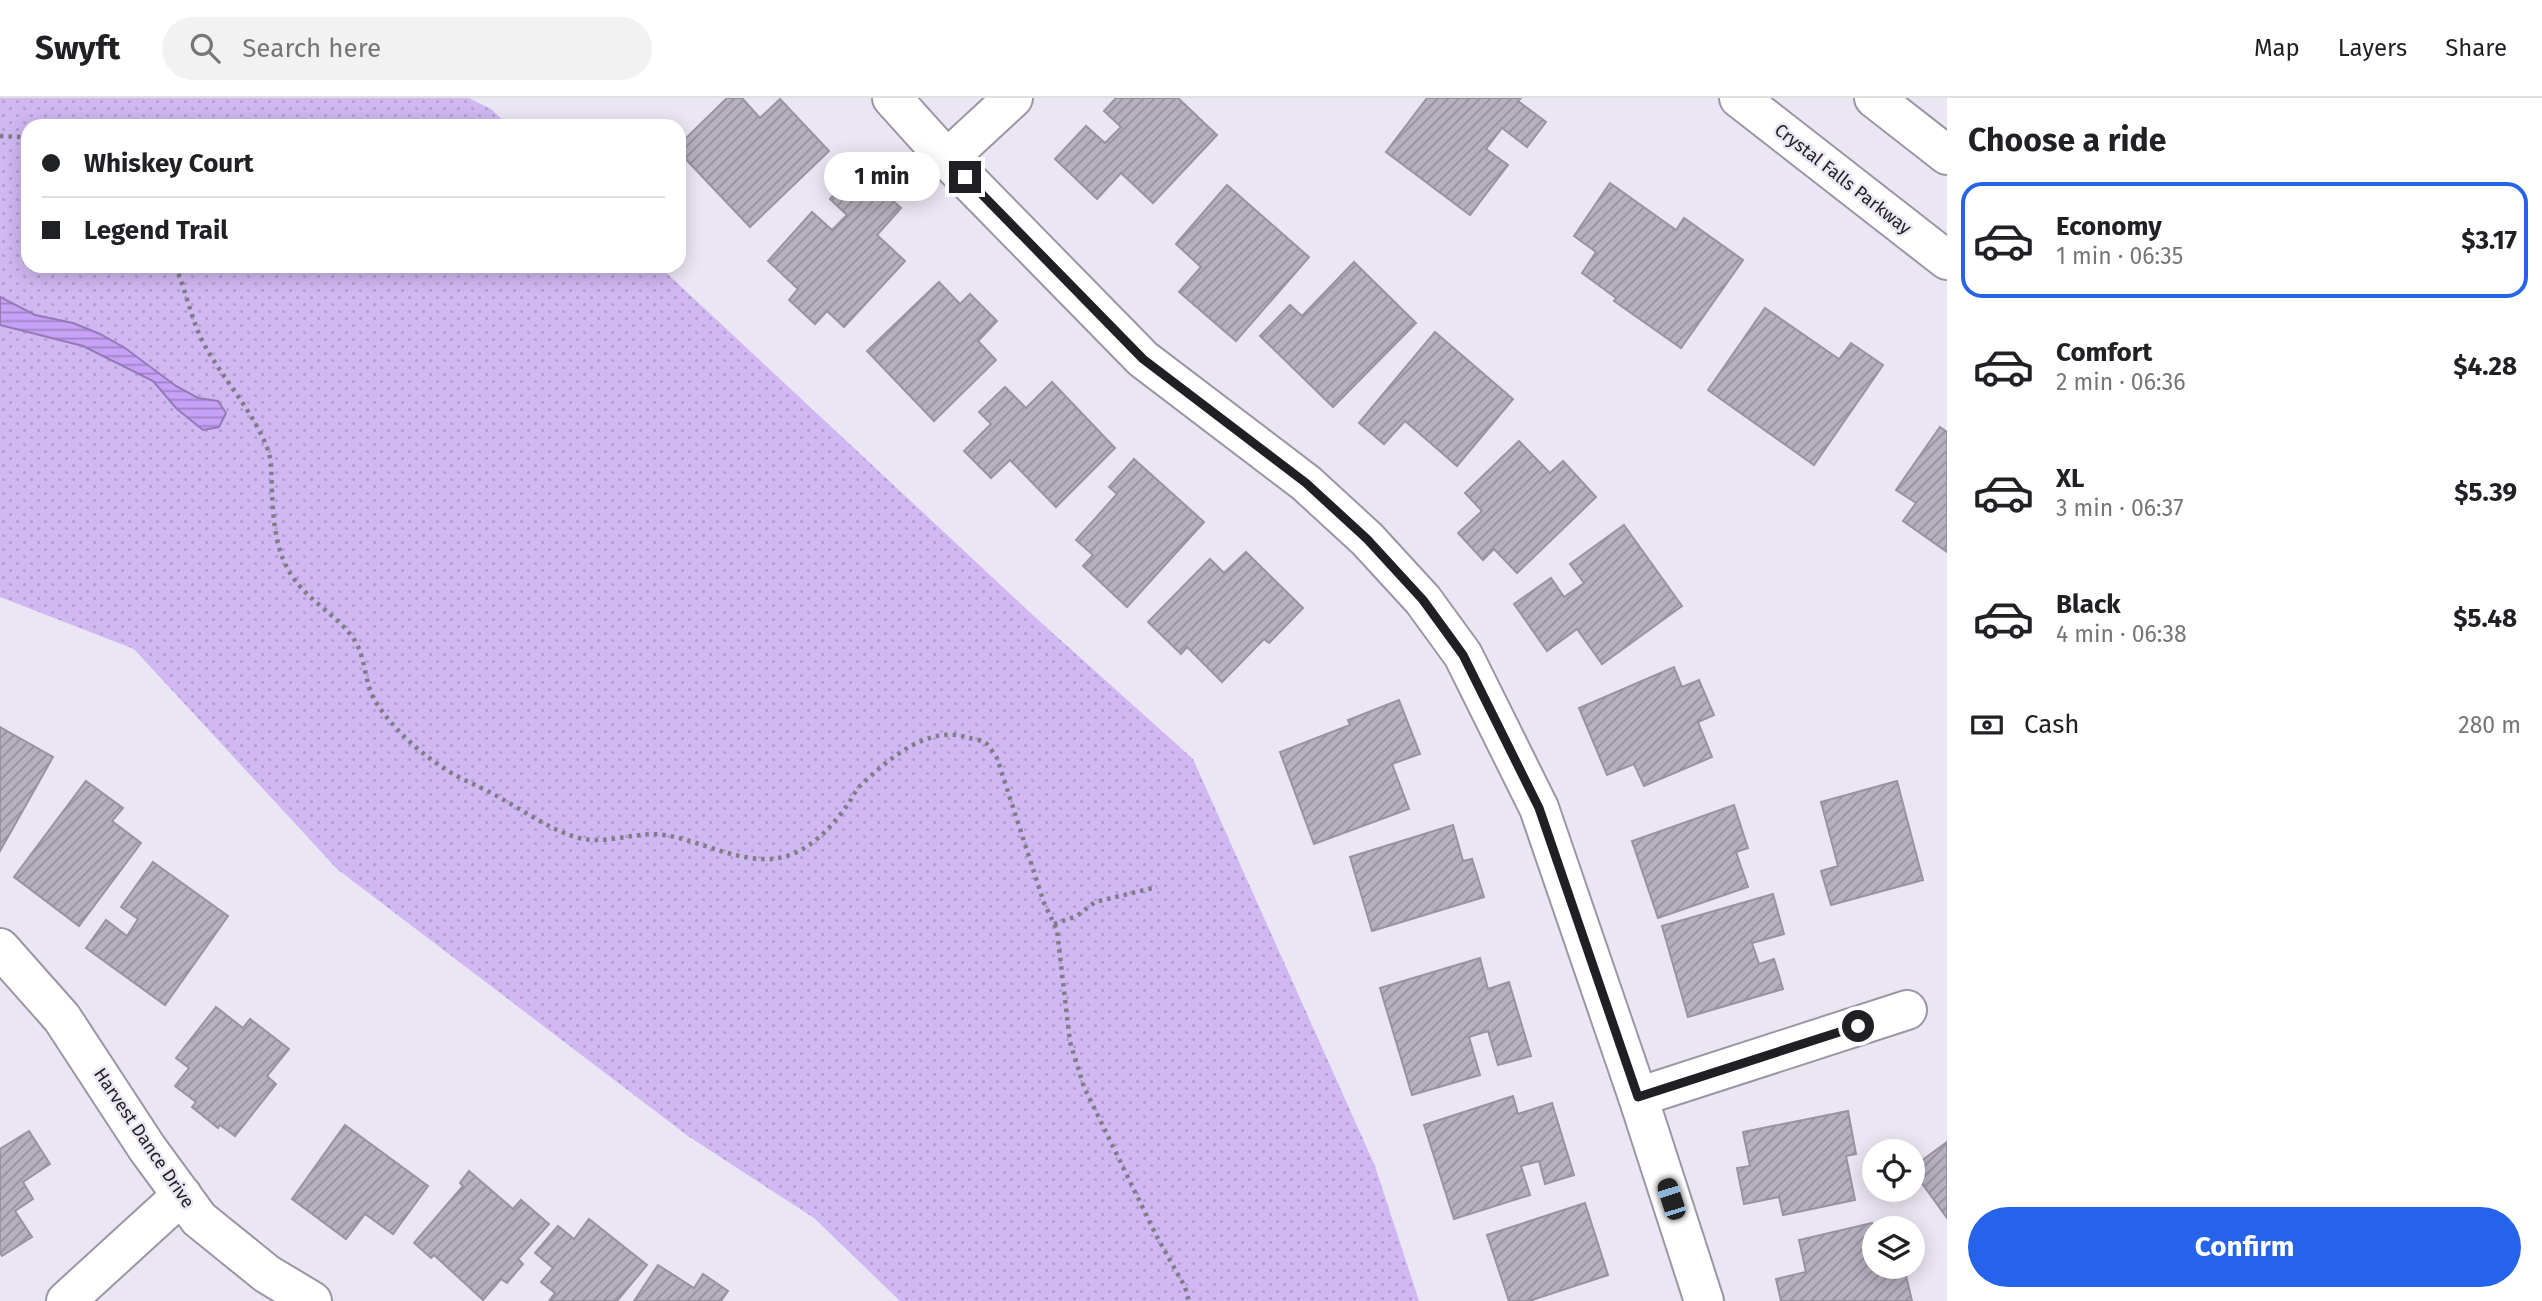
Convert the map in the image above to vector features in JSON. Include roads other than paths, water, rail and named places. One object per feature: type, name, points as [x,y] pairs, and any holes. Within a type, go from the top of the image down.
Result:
[{"type":"street","points":[[892,98],[947,159],[1143,359],[1306,483],[1367,539],[1423,600],[1463,655],[1539,808],[1638,1097],[1704,1301]]},
{"type":"street","points":[[947,159],[1013,98]]},
{"type":"street","name":"Crystal Falls Parkway","points":[[1739,98],[1947,260]]},
{"type":"street","points":[[1874,98],[1947,155]]},
{"type":"street","name":"Harvest Dance Drive","points":[[0,948],[62,1018],[147,1148],[199,1219],[267,1274],[312,1301]]},
{"type":"street","points":[[1638,1097],[1906,1010]]},
{"type":"street","points":[[66,1301],[182,1195]]}]
